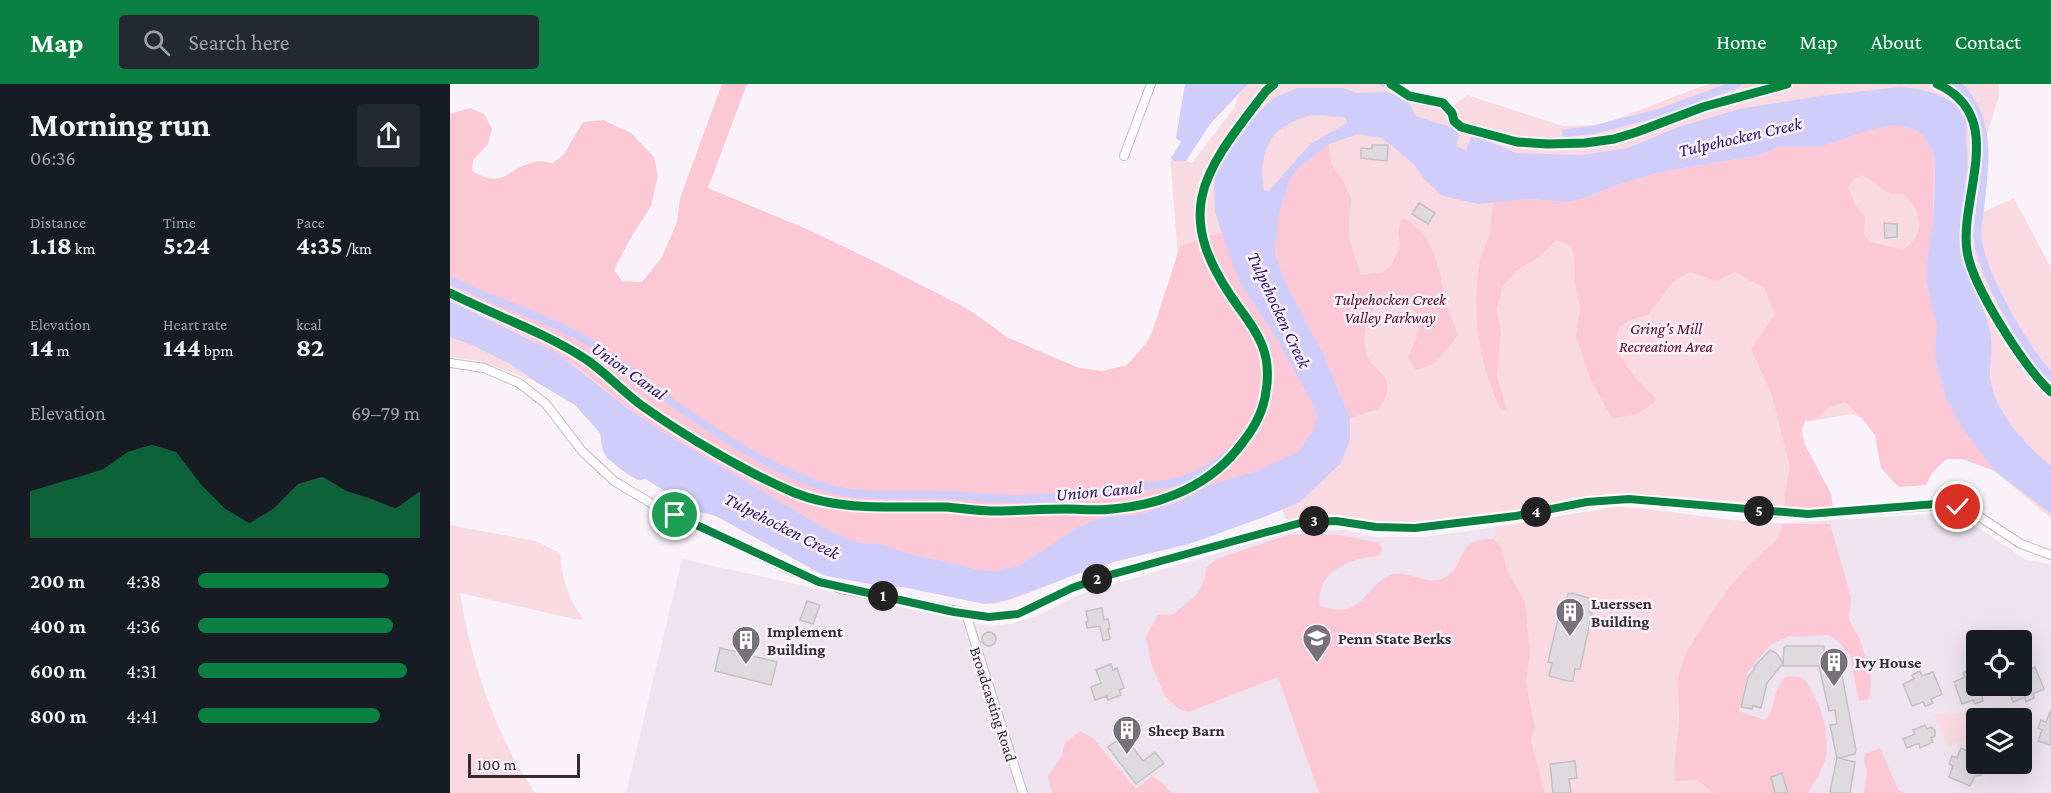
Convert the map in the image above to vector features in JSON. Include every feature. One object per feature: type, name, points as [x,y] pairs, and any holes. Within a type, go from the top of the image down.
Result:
[{"type":"street","points":[[1124,156],[1151,84]]},
{"type":"street","points":[[450,363],[484,368],[506,376],[529,390],[550,409],[582,451],[601,471],[637,496],[675,515],[819,582],[989,617],[1018,614],[1072,588],[1106,576],[1292,524],[1336,521],[1376,527],[1415,528],[1516,516],[1607,500],[1642,499],[1808,514],[1946,505],[1967,510],[2021,544],[2051,555]]},
{"type":"street","name":"Broadcasting Road","points":[[966,614],[1023,793]]},
{"type":"shaded area","points":[[722,84],[747,84],[708,188],[809,230],[886,267],[968,309],[1007,337],[1079,368],[1102,371],[1127,365],[1150,339],[1180,246],[1221,232],[1241,285],[1276,338],[1313,405],[1317,418],[1314,429],[1299,451],[1258,470],[1207,486],[1183,500],[1142,514],[1103,517],[1078,527],[1020,565],[997,571],[979,570],[903,552],[881,544],[859,543],[828,530],[663,432],[579,368],[523,334],[450,301],[450,114],[470,108],[484,114],[492,129],[488,144],[473,160],[472,171],[491,179],[504,176],[536,161],[553,163],[564,154],[583,122],[603,120],[631,133],[654,157],[658,176],[651,206],[614,270],[622,281],[642,282],[662,257],[677,222],[680,198]]},
{"type":"shaded area","points":[[1893,125],[1912,127],[1924,137],[1934,154],[1933,225],[1927,260],[1927,284],[1938,326],[1935,358],[1947,401],[1964,431],[1995,471],[1962,459],[1946,459],[1932,473],[1926,485],[1898,487],[1881,468],[1875,435],[1862,418],[1845,402],[1828,408],[1818,418],[1806,419],[1800,435],[1831,494],[1833,507],[1817,510],[1784,509],[1790,467],[1772,395],[1751,349],[1775,314],[1764,288],[1735,272],[1717,281],[1690,272],[1672,283],[1648,315],[1633,319],[1619,327],[1616,341],[1621,356],[1637,379],[1655,397],[1655,402],[1638,414],[1612,419],[1590,378],[1576,337],[1580,308],[1575,284],[1574,255],[1570,246],[1557,240],[1539,257],[1516,271],[1503,286],[1497,309],[1501,333],[1497,375],[1507,411],[1500,408],[1486,372],[1478,336],[1476,298],[1480,260],[1489,234],[1494,202],[1529,199],[1567,202],[1660,172],[1760,155],[1778,147],[1823,146]],"holes":[[[1862,175],[1890,194],[1904,194],[1918,216],[1916,237],[1903,250],[1871,242],[1864,234],[1865,217],[1855,204],[1848,187],[1855,178]]]},
{"type":"shaded area","points":[[1329,144],[1331,164],[1344,182],[1351,199],[1350,242],[1361,275],[1383,272],[1391,266],[1400,246],[1398,232],[1402,218],[1413,224],[1429,243],[1434,255],[1447,305],[1458,335],[1436,363],[1416,370],[1408,358],[1418,332],[1419,325],[1415,312],[1403,296],[1389,296],[1378,303],[1366,327],[1365,345],[1370,361],[1386,380],[1387,393],[1379,409],[1350,418],[1324,355],[1288,288],[1275,254],[1279,214],[1290,180],[1298,168]]},
{"type":"shaded area","name":"Penn State Berks","points":[[1615,507],[1644,508],[1738,523],[1769,524],[1944,513],[1961,516],[2026,560],[2051,564],[2051,793],[626,793],[682,559],[993,626],[1011,624],[1039,615],[1074,597],[1101,588],[1292,531],[1346,530],[1375,537],[1423,537],[1534,522]]},
{"type":"shaded area","points":[[1781,524],[1830,524],[1851,597],[1849,620],[1860,639],[1871,676],[1870,696],[1867,700],[1859,701],[1850,655],[1829,635],[1787,637],[1770,645],[1748,672],[1739,711],[1765,720],[1769,716],[1778,688],[1786,676],[1802,677],[1819,705],[1827,739],[1824,764],[1808,793],[1713,793],[1698,780],[1675,781],[1679,716],[1678,679],[1683,661],[1688,649],[1728,589],[1777,539]]},
{"type":"shaded area","points":[[1288,535],[1341,535],[1380,543],[1382,550],[1379,556],[1346,563],[1329,575],[1323,584],[1320,606],[1342,610],[1356,605],[1378,583],[1390,575],[1403,574],[1431,580],[1444,578],[1452,573],[1466,547],[1481,540],[1494,539],[1502,549],[1506,567],[1525,602],[1530,653],[1526,683],[1535,727],[1531,741],[1545,793],[1319,793],[1278,677],[1189,712],[1179,709],[1165,696],[1151,663],[1146,637],[1158,615],[1174,614],[1197,594],[1205,578],[1206,568],[1216,559]]},
{"type":"shaded area","points":[[1080,731],[1093,738],[1136,789],[1152,776],[1162,782],[1171,793],[1052,793],[1048,776],[1062,756],[1065,743]]},
{"type":"shaded area","points":[[1880,748],[1898,789],[1904,793],[1864,793],[1867,770],[1864,761],[1865,754]]},
{"type":"green space","name":"Tulpehocken Creek Valley Parkway","points":[[1243,84],[1394,84],[1454,105],[1467,95],[1563,126],[1600,125],[1708,84],[1999,84],[1999,96],[1976,169],[1975,216],[2014,198],[2051,268],[2051,518],[1982,461],[1851,414],[1801,423],[1817,510],[1607,494],[1514,511],[1416,522],[1375,522],[1338,515],[1286,519],[1282,509],[1189,544],[1117,561],[1024,595],[996,604],[985,604],[903,587],[886,587],[823,575],[716,516],[696,511],[646,479],[638,480],[627,474],[607,458],[603,451],[600,433],[575,405],[533,380],[475,360],[450,357],[450,272],[1014,404],[1132,373],[1179,273],[1170,155],[1192,163],[1234,108]]},
{"type":"green space","points":[[1615,507],[1781,524],[1780,534],[1774,543],[1753,561],[1720,600],[1693,639],[1678,678],[1679,717],[1673,758],[1675,780],[1698,780],[1713,793],[1545,793],[1531,741],[1535,727],[1526,683],[1530,653],[1519,587],[1506,567],[1502,549],[1494,539],[1496,527]]},
{"type":"green space","points":[[450,525],[536,541],[560,553],[567,588],[583,619],[579,620],[460,593],[478,672],[496,722],[520,770],[535,793],[450,793]]},
{"type":"green space","points":[[1966,713],[1966,739],[1947,747],[1934,714]]},
{"type":"water","points":[[1185,84],[1248,84],[1211,123],[1186,161],[1175,161],[1171,158],[1181,142],[1176,138]]},
{"type":"water","name":"Tulpehocken Creek","points":[[1900,87],[1909,88],[1939,95],[1957,106],[1963,113],[1967,123],[1968,160],[1961,223],[1962,250],[1990,332],[1992,344],[1990,377],[1993,390],[2013,427],[2051,466],[2051,514],[1995,471],[1964,431],[1947,401],[1935,358],[1937,326],[1927,284],[1927,260],[1933,225],[1934,154],[1924,137],[1912,128],[1893,125],[1823,146],[1778,147],[1760,155],[1660,172],[1567,202],[1529,199],[1478,204],[1451,198],[1441,195],[1424,179],[1414,164],[1382,138],[1358,134],[1329,144],[1298,168],[1290,180],[1279,214],[1275,254],[1288,288],[1324,355],[1350,418],[1350,440],[1341,463],[1300,502],[1267,516],[1189,544],[1117,561],[1008,600],[985,604],[903,587],[886,587],[823,575],[716,516],[696,511],[646,479],[638,480],[627,474],[607,458],[603,451],[600,433],[575,405],[512,365],[450,337],[450,301],[557,353],[626,407],[663,432],[828,530],[859,543],[881,544],[903,552],[979,570],[997,571],[1020,565],[1078,527],[1103,517],[1142,514],[1183,500],[1207,486],[1258,470],[1299,451],[1314,429],[1317,418],[1313,405],[1276,338],[1241,285],[1215,212],[1214,181],[1217,166],[1233,140],[1274,98],[1297,88],[1343,88],[1357,93],[1387,92],[1407,99],[1416,116],[1460,130],[1456,146],[1466,150],[1472,134],[1516,153],[1582,155],[1628,148],[1678,127],[1739,109],[1820,96]],"holes":[[[1312,115],[1343,117],[1347,123],[1310,144],[1269,191],[1264,190],[1263,162],[1270,141],[1277,132],[1298,119]]]},
{"type":"building","points":[[1372,145],[1388,145],[1387,161],[1361,158],[1361,148],[1372,149]]},
{"type":"building","points":[[1419,203],[1435,213],[1428,224],[1412,214]]},
{"type":"building","points":[[1884,223],[1897,224],[1897,237],[1885,238]]},
{"type":"building","name":"Luerssen Building","points":[[1568,594],[1592,599],[1589,612],[1592,613],[1580,669],[1575,669],[1573,681],[1568,681],[1549,676],[1552,663],[1548,662],[1561,606],[1565,607]]},
{"type":"building","points":[[807,601],[820,605],[813,624],[800,620]]},
{"type":"building","points":[[1102,608],[1104,620],[1108,619],[1110,629],[1108,629],[1110,639],[1103,641],[1100,626],[1087,628],[1086,622],[1088,621],[1086,611]]},
{"type":"building","points":[[986,632],[992,632],[996,639],[992,646],[986,646],[982,642],[982,636]]},
{"type":"building","points":[[1824,646],[1824,654],[1833,655],[1835,665],[1840,665],[1856,750],[1855,754],[1839,758],[1855,762],[1850,793],[1830,791],[1837,758],[1830,725],[1837,724],[1835,710],[1829,711],[1819,666],[1783,666],[1784,647]]},
{"type":"building","name":"Implement Building","points":[[720,648],[777,662],[771,685],[715,671]]},
{"type":"building","points":[[1770,650],[1776,653],[1783,663],[1767,683],[1761,708],[1741,707],[1748,677]]},
{"type":"building","points":[[1111,664],[1113,670],[1117,668],[1124,688],[1119,690],[1121,695],[1108,700],[1107,696],[1095,700],[1091,687],[1101,683],[1096,670]]},
{"type":"building","points":[[2035,667],[2044,689],[2033,694],[2034,698],[2026,702],[2025,697],[2013,702],[2011,696],[2032,696],[2032,668]]},
{"type":"building","points":[[1920,671],[1922,676],[1933,672],[1942,694],[1931,699],[1933,703],[1929,705],[1925,706],[1923,702],[1912,706],[1903,684],[1914,679],[1912,675]]},
{"type":"building","points":[[1966,672],[1966,696],[1982,696],[1983,701],[1975,704],[1973,700],[1962,704],[1954,682],[1965,677],[1963,673]]},
{"type":"building","points":[[2051,710],[2051,745],[2038,741],[2042,730],[2038,728],[2041,720],[2046,722]]},
{"type":"building","points":[[1925,725],[1927,729],[1931,727],[1935,731],[1935,736],[1931,738],[1933,742],[1920,748],[1919,743],[1907,748],[1903,739],[1915,734],[1913,730]]},
{"type":"building","name":"Sheep Barn","points":[[1124,736],[1143,761],[1155,752],[1164,763],[1136,784],[1108,747]]},
{"type":"building","points":[[1961,748],[1966,750],[1966,774],[1981,774],[1975,776],[1970,786],[1949,777],[1953,766],[1949,764],[1952,756],[1957,758]]},
{"type":"building","points":[[1575,761],[1577,778],[1569,779],[1571,793],[1553,793],[1550,764]]},
{"type":"building","points":[[1782,773],[1788,793],[1775,793],[1771,777]]},
{"type":"waterway","name":"Union Canal","points":[[450,280],[584,339],[612,357],[674,404],[731,441],[770,464],[827,488],[878,495],[948,495],[1022,499],[1072,496],[1160,485],[1187,479],[1219,461],[1233,449],[1255,419],[1267,390],[1270,367],[1266,348],[1258,331],[1220,277],[1209,255],[1203,234],[1201,214],[1204,193],[1211,173],[1223,151],[1252,111],[1276,84]]},
{"type":"waterway","points":[[1380,84],[1422,105],[1431,103]]},
{"type":"waterway","name":"Union Canal","points":[[1566,133],[1592,130],[1659,113],[1737,84]]},
{"type":"waterway","name":"Union Canal","points":[[1957,84],[1969,97],[1976,111],[1984,142],[1984,176],[1977,233],[1982,256],[2007,313],[2030,350],[2051,377]]},
{"type":"cycle path","points":[[450,293],[571,350],[594,365],[641,405],[676,429],[757,475],[813,499],[851,506],[946,507],[980,511],[1106,510],[1150,503],[1185,490],[1217,470],[1247,437],[1263,405],[1267,379],[1263,347],[1218,275],[1205,246],[1200,219],[1202,195],[1211,171],[1225,146],[1266,91],[1274,84]]},
{"type":"cycle path","points":[[1391,84],[1409,96],[1443,103],[1452,113],[1454,121],[1461,127],[1517,142],[1548,144],[1614,139],[1703,107],[1787,84]]},
{"type":"cycle path","points":[[1937,84],[1959,98],[1971,116],[1976,136],[1976,159],[1966,229],[1967,251],[1971,266],[1978,284],[2014,346],[2051,392]]},
{"type":"place","name":"Luerssen Building","points":[[1570,638]]},
{"type":"place","name":"Penn State Berks","points":[[1317,664]]},
{"type":"place","name":"Implement Building","points":[[746,666]]},
{"type":"place","name":"Ivy House","points":[[1834,688]]},
{"type":"place","name":"Sheep Barn","points":[[1127,756]]},
{"type":"route","points":[[675,515],[819,582],[841,589],[989,617],[1018,614],[1046,603],[1072,588],[1106,576],[1304,522],[1336,521],[1376,527],[1415,528],[1516,516],[1587,502],[1629,499],[1808,514],[1936,504],[1958,507]]},
{"type":"park label","name":"Gring's Mill Recreation Area","points":[[1666,337]]}]
